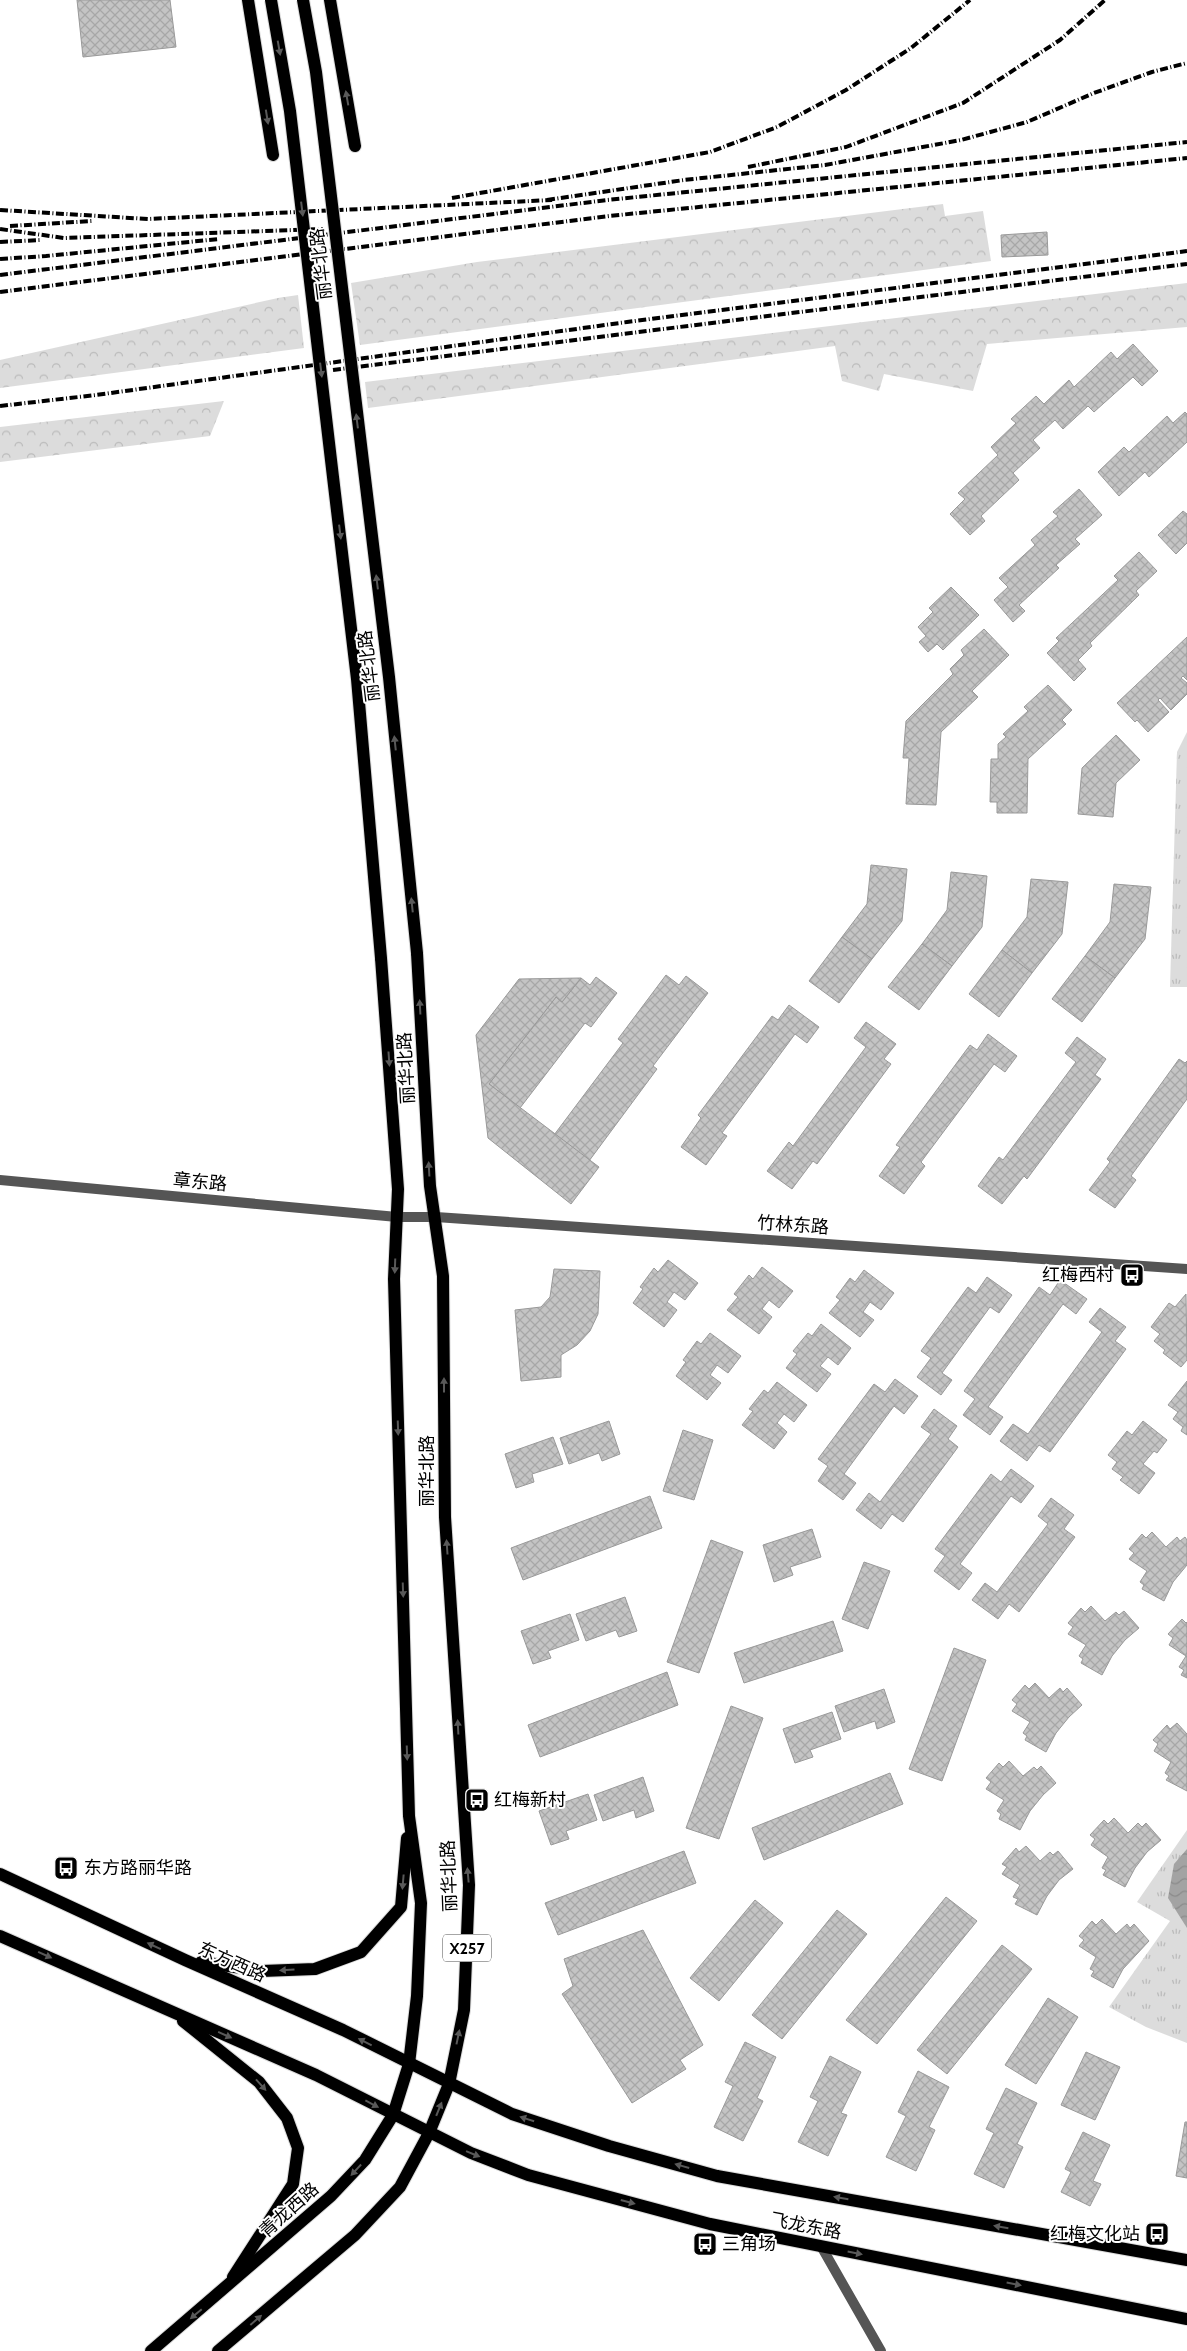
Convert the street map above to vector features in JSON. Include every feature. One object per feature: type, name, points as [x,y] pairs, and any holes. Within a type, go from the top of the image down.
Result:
[{"type":"main road","points":[[248,0],[273,155]]},
{"type":"main road","name":"丽华北路","points":[[271,0],[290,110],[357,679],[381,958],[398,1189],[394,1279],[409,1816],[421,1904],[417,1996],[409,2064]]},
{"type":"main road","name":"丽华北路","points":[[303,0],[316,72],[389,677],[417,954],[430,1186],[436,1217],[443,1276],[445,1517],[469,1885],[464,2010],[449,2084],[429,2133]]},
{"type":"main road","points":[[330,0],[355,146]]},
{"type":"main road","points":[[185,1960],[262,1971],[315,1969],[361,1952],[401,1907],[409,1816]]},
{"type":"main road","name":"东方西路","points":[[0,1874],[185,1960],[343,2030],[449,2084]]},
{"type":"main road","points":[[0,1936],[316,2075],[429,2133],[400,2187],[355,2235],[218,2351]]},
{"type":"main road","points":[[169,2010],[259,2082],[288,2118],[298,2148],[293,2184],[223,2292]]},
{"type":"main road","name":"青龙西路","points":[[151,2351],[223,2292],[331,2196],[365,2160],[393,2115],[409,2064]]},
{"type":"main road","name":"飞龙东路","points":[[449,2084],[512,2114],[609,2146],[717,2176],[1187,2260]]},
{"type":"main road","name":"飞龙东路","points":[[429,2133],[471,2153],[528,2175],[710,2224],[1187,2319]]},
{"type":"street","name":"章东路","points":[[0,1180],[397,1217]]},
{"type":"street","name":"竹林东路","points":[[397,1217],[436,1217],[1187,1269]]},
{"type":"street","points":[[820,2246],[881,2351]]},
{"type":"green space","points":[[943,204],[945,216],[983,211],[991,261],[360,345],[351,283],[477,262]]},
{"type":"green space","points":[[1187,283],[1187,327],[987,344],[973,391],[884,374],[879,391],[842,381],[835,346],[368,408],[365,382]]},
{"type":"green space","points":[[298,295],[304,348],[0,388],[0,360]]},
{"type":"green space","points":[[224,401],[210,436],[0,462],[0,427]]},
{"type":"green space","points":[[1187,732],[1187,987],[1170,987],[1177,752]]},
{"type":"green space","points":[[1187,1830],[1187,2043],[1146,2027],[1109,2007],[1170,1921],[1137,1902]]},
{"type":"water","points":[[1187,1849],[1187,1928],[1168,1898],[1174,1864]]},
{"type":"building","points":[[77,0],[170,0],[176,47],[83,57]]},
{"type":"building","points":[[1047,232],[1048,255],[1002,257],[1001,235]]},
{"type":"building","points":[[1133,344],[1158,371],[1142,386],[1133,377],[1094,412],[1088,406],[1063,429],[1055,420],[1033,440],[1040,448],[1013,473],[1019,480],[981,516],[985,521],[970,535],[950,514],[965,499],[958,493],[998,455],[991,447],[1016,423],[1011,419],[1036,396],[1044,404],[1069,380],[1074,387],[1111,352],[1117,359]]},
{"type":"building","points":[[1185,412],[1187,414],[1187,442],[1149,477],[1145,472],[1119,496],[1098,472],[1124,447],[1129,452],[1167,416],[1173,423]]},
{"type":"building","points":[[1079,489],[1102,515],[1075,539],[1080,544],[1056,565],[1059,568],[1019,605],[1025,611],[1013,622],[994,600],[1008,587],[999,578],[1035,545],[1031,540],[1058,516],[1053,512]]},
{"type":"building","points":[[1183,511],[1187,514],[1187,543],[1176,554],[1158,535]]},
{"type":"building","points":[[1139,552],[1157,571],[1136,591],[1139,595],[1090,643],[1092,646],[1078,660],[1086,669],[1074,681],[1047,653],[1059,641],[1056,638],[1118,580],[1114,576]]},
{"type":"building","points":[[951,587],[979,615],[943,650],[937,644],[928,652],[919,642],[926,636],[918,627],[933,612],[929,608]]},
{"type":"building","points":[[984,629],[1009,655],[972,691],[978,697],[941,732],[936,805],[906,804],[909,758],[903,758],[906,721],[953,674],[950,669],[964,655],[961,650]]},
{"type":"building","points":[[1187,637],[1187,680],[1183,676],[1181,678],[1187,683],[1187,694],[1171,710],[1160,698],[1158,700],[1169,712],[1148,732],[1137,720],[1135,722],[1117,703]]},
{"type":"building","points":[[1048,685],[1072,710],[1062,720],[1066,724],[1028,759],[1027,813],[997,813],[997,802],[990,802],[991,759],[998,759],[998,744],[1006,737],[1003,734],[1028,711],[1024,707]]},
{"type":"building","points":[[1116,735],[1140,760],[1116,783],[1113,817],[1078,814],[1082,768]]},
{"type":"building","points":[[871,865],[907,869],[902,921],[872,959],[842,937],[867,904]]},
{"type":"building","points":[[951,872],[987,876],[982,927],[952,966],[922,944],[947,910]]},
{"type":"building","points":[[1031,879],[1068,882],[1062,934],[1032,973],[1002,950],[1027,917]]},
{"type":"building","points":[[1114,884],[1151,887],[1145,939],[1115,978],[1085,956],[1110,922]]},
{"type":"building","points":[[842,937],[872,959],[839,1003],[809,981]]},
{"type":"building","points":[[922,944],[952,966],[919,1010],[888,987]]},
{"type":"building","points":[[1002,950],[1032,973],[999,1017],[969,994]]},
{"type":"building","points":[[1085,956],[1115,978],[1082,1022],[1052,999]]},
{"type":"building","points":[[666,975],[679,985],[686,976],[708,993],[653,1066],[657,1069],[589,1161],[554,1135],[623,1043],[618,1039]]},
{"type":"building","points":[[596,977],[617,993],[591,1027],[585,1023],[520,1108],[489,1084],[556,997],[562,1002],[581,978],[590,985]]},
{"type":"building","points":[[581,978],[562,1002],[556,997],[489,1084],[599,1167],[571,1204],[488,1138],[476,1035],[519,979]]},
{"type":"building","points":[[789,1005],[819,1027],[807,1043],[795,1034],[722,1133],[727,1136],[706,1165],[681,1147],[701,1118],[698,1115],[772,1016],[778,1020]]},
{"type":"building","points":[[866,1022],[896,1044],[884,1059],[891,1064],[817,1164],[813,1161],[792,1189],[767,1171],[789,1142],[793,1146],[866,1047],[854,1038]]},
{"type":"building","points":[[988,1034],[1017,1056],[1005,1072],[994,1064],[921,1162],[925,1166],[904,1194],[879,1176],[900,1147],[896,1145],[970,1045],[977,1050]]},
{"type":"building","points":[[1077,1037],[1106,1059],[1095,1075],[1101,1079],[1027,1179],[1024,1176],[1002,1204],[978,1186],[999,1157],[1003,1160],[1076,1062],[1065,1053]]},
{"type":"building","points":[[1179,1059],[1185,1063],[1187,1061],[1187,1099],[1131,1176],[1136,1180],[1115,1208],[1089,1190],[1110,1162],[1107,1159]]},
{"type":"building","points":[[668,1260],[698,1283],[685,1300],[674,1292],[667,1302],[677,1310],[664,1327],[633,1303],[643,1289],[640,1287],[654,1268],[658,1272]]},
{"type":"building","points":[[762,1267],[793,1291],[779,1308],[769,1300],[762,1309],[772,1317],[759,1334],[727,1310],[738,1297],[734,1294],[749,1275],[753,1279]]},
{"type":"building","points":[[554,1269],[600,1271],[598,1314],[590,1331],[577,1345],[561,1355],[561,1377],[521,1381],[515,1310],[541,1307],[550,1297]]},
{"type":"building","points":[[864,1270],[894,1293],[881,1310],[870,1302],[863,1312],[874,1320],[860,1337],[829,1313],[840,1300],[836,1297],[850,1278],[855,1282]]},
{"type":"building","points":[[987,1277],[1012,1295],[999,1313],[990,1307],[942,1373],[952,1380],[941,1395],[917,1377],[931,1358],[921,1351],[968,1287],[976,1293]]},
{"type":"building","points":[[1060,1280],[1087,1299],[1076,1314],[1063,1304],[988,1407],[1003,1417],[990,1435],[963,1415],[975,1399],[964,1391],[1039,1287],[1050,1295]]},
{"type":"building","points":[[1186,1294],[1187,1360],[1181,1367],[1163,1353],[1165,1350],[1154,1341],[1160,1334],[1151,1327],[1169,1303],[1175,1307]]},
{"type":"building","points":[[1100,1308],[1126,1327],[1115,1341],[1126,1349],[1050,1452],[1039,1445],[1027,1461],[1000,1441],[1013,1424],[1028,1434],[1102,1332],[1089,1322]]},
{"type":"building","points":[[821,1324],[851,1348],[838,1365],[828,1357],[820,1366],[831,1374],[817,1392],[786,1368],[797,1354],[793,1351],[808,1333],[812,1336]]},
{"type":"building","points":[[710,1333],[741,1356],[728,1373],[717,1365],[710,1375],[721,1383],[707,1400],[676,1376],[686,1362],[683,1360],[697,1341],[701,1344]]},
{"type":"building","points":[[895,1379],[918,1396],[904,1414],[894,1406],[844,1474],[856,1483],[843,1500],[818,1481],[828,1466],[818,1459],[874,1384],[885,1392]]},
{"type":"building","points":[[1187,1381],[1187,1435],[1181,1431],[1183,1427],[1173,1419],[1178,1412],[1168,1405]]},
{"type":"building","points":[[777,1382],[807,1405],[794,1422],[784,1414],[777,1423],[787,1432],[774,1449],[742,1425],[753,1411],[749,1409],[764,1390],[768,1393]]},
{"type":"building","points":[[934,1409],[957,1426],[948,1439],[958,1447],[903,1522],[892,1514],[881,1529],[856,1510],[869,1493],[880,1502],[931,1434],[921,1427]]},
{"type":"building","points":[[609,1421],[620,1454],[602,1461],[599,1453],[569,1464],[560,1438]]},
{"type":"building","points":[[1143,1421],[1167,1440],[1157,1453],[1154,1451],[1143,1464],[1155,1473],[1139,1494],[1120,1480],[1123,1477],[1112,1469],[1117,1462],[1108,1455],[1127,1431],[1132,1435]]},
{"type":"building","points":[[683,1430],[713,1440],[694,1500],[663,1491]]},
{"type":"building","points":[[553,1437],[563,1464],[532,1474],[534,1482],[516,1488],[505,1454]]},
{"type":"building","points":[[1011,1469],[1034,1486],[1021,1503],[1011,1496],[960,1564],[972,1573],[959,1590],[934,1571],[945,1556],[935,1549],[991,1474],[1001,1482]]},
{"type":"building","points":[[650,1496],[662,1528],[523,1580],[511,1548]]},
{"type":"building","points":[[1051,1498],[1074,1515],[1064,1529],[1075,1537],[1019,1612],[1009,1604],[998,1619],[972,1600],[985,1583],[997,1592],[1048,1524],[1038,1516]]},
{"type":"building","points":[[812,1529],[821,1557],[790,1567],[793,1575],[774,1582],[763,1545]]},
{"type":"building","points":[[1152,1532],[1166,1547],[1177,1537],[1180,1541],[1185,1537],[1187,1540],[1187,1565],[1173,1582],[1164,1601],[1142,1589],[1144,1585],[1140,1582],[1147,1571],[1129,1559],[1134,1553],[1129,1549],[1142,1534],[1146,1538]]},
{"type":"building","points":[[711,1540],[743,1552],[699,1673],[667,1662]]},
{"type":"building","points":[[864,1562],[890,1571],[868,1629],[842,1619]]},
{"type":"building","points":[[625,1597],[637,1631],[619,1637],[616,1630],[586,1641],[576,1614]]},
{"type":"building","points":[[1091,1606],[1105,1621],[1116,1612],[1119,1615],[1124,1611],[1139,1628],[1125,1640],[1112,1656],[1102,1675],[1081,1663],[1083,1659],[1079,1656],[1086,1645],[1068,1634],[1073,1627],[1068,1623],[1081,1608],[1085,1612]]},
{"type":"building","points":[[570,1614],[579,1640],[548,1651],[551,1658],[533,1664],[521,1631]]},
{"type":"building","points":[[1182,1619],[1187,1622],[1187,1678],[1181,1675],[1184,1670],[1179,1667],[1186,1656],[1169,1645],[1173,1638],[1168,1634]]},
{"type":"building","points":[[833,1621],[843,1651],[744,1683],[734,1653]]},
{"type":"building","points":[[954,1648],[986,1660],[942,1781],[909,1769]]},
{"type":"building","points":[[667,1672],[678,1705],[540,1757],[528,1725]]},
{"type":"building","points":[[1035,1683],[1049,1698],[1060,1688],[1063,1692],[1067,1688],[1082,1705],[1056,1733],[1046,1752],[1025,1740],[1027,1736],[1023,1733],[1030,1722],[1012,1711],[1017,1704],[1012,1700],[1025,1685],[1029,1689]]},
{"type":"building","points":[[884,1689],[895,1722],[877,1729],[875,1721],[844,1732],[835,1706]]},
{"type":"building","points":[[731,1706],[763,1718],[719,1839],[686,1828]]},
{"type":"building","points":[[832,1712],[841,1739],[810,1750],[813,1757],[795,1763],[783,1729]]},
{"type":"building","points":[[1177,1723],[1187,1734],[1187,1791],[1166,1780],[1169,1776],[1165,1773],[1171,1762],[1154,1751],[1158,1744],[1153,1740],[1167,1725],[1170,1729]]},
{"type":"building","points":[[1009,1761],[1023,1776],[1034,1767],[1037,1770],[1041,1766],[1056,1783],[1030,1811],[1020,1830],[999,1819],[1001,1814],[997,1811],[1004,1800],[986,1789],[991,1782],[986,1778],[999,1763],[1003,1767]]},
{"type":"building","points":[[890,1773],[903,1804],[764,1860],[752,1828]]},
{"type":"building","points":[[643,1777],[654,1811],[636,1818],[634,1810],[603,1821],[594,1795]]},
{"type":"building","points":[[588,1794],[597,1820],[566,1831],[569,1839],[551,1845],[539,1811]]},
{"type":"building","points":[[1114,1818],[1128,1833],[1138,1823],[1142,1827],[1146,1823],[1161,1840],[1147,1852],[1135,1868],[1125,1887],[1103,1875],[1106,1870],[1102,1868],[1108,1857],[1091,1845],[1095,1839],[1090,1835],[1104,1820],[1108,1824]]},
{"type":"building","points":[[1026,1846],[1040,1861],[1050,1852],[1053,1855],[1058,1851],[1073,1869],[1059,1880],[1047,1896],[1037,1915],[1015,1904],[1018,1899],[1013,1897],[1020,1885],[1002,1874],[1007,1867],[1002,1864],[1016,1848],[1019,1852]]},
{"type":"building","points":[[684,1851],[696,1883],[558,1935],[545,1903]]},
{"type":"building","points":[[946,1897],[977,1921],[877,2044],[846,2020]]},
{"type":"building","points":[[755,1900],[783,1923],[719,2001],[690,1978]]},
{"type":"building","points":[[837,1910],[867,1934],[782,2039],[752,2015]]},
{"type":"building","points":[[1102,1919],[1116,1934],[1127,1924],[1130,1928],[1134,1924],[1149,1941],[1123,1969],[1113,1988],[1091,1976],[1094,1971],[1090,1969],[1096,1957],[1079,1946],[1084,1940],[1079,1936],[1092,1921],[1096,1925]]},
{"type":"building","points":[[643,1930],[703,2045],[680,2060],[686,2069],[632,2103],[562,1994],[573,1986],[564,1959]]},
{"type":"building","points":[[1002,1945],[1032,1969],[947,2074],[917,2050]]},
{"type":"building","points":[[1048,1998],[1078,2017],[1036,2084],[1005,2065]]},
{"type":"building","points":[[745,2042],[776,2057],[757,2098],[763,2101],[743,2141],[714,2127],[733,2086],[725,2082]]},
{"type":"building","points":[[1086,2052],[1120,2067],[1095,2120],[1061,2105]]},
{"type":"building","points":[[830,2056],[861,2072],[841,2113],[847,2115],[828,2156],[798,2142],[818,2101],[810,2097]]},
{"type":"building","points":[[918,2071],[949,2087],[929,2127],[935,2130],[916,2171],[886,2157],[906,2116],[898,2112]]},
{"type":"building","points":[[1006,2088],[1037,2103],[1017,2144],[1023,2147],[1004,2188],[974,2174],[994,2133],[986,2129]]},
{"type":"building","points":[[1185,2122],[1187,2122],[1187,2178],[1176,2176]]},
{"type":"building","points":[[1083,2132],[1110,2145],[1093,2181],[1101,2184],[1090,2206],[1061,2192],[1071,2172],[1065,2169]]},
{"type":"railway","points":[[452,198],[710,152],[777,127],[846,90],[911,48],[970,0]]},
{"type":"railway","points":[[748,167],[846,147],[963,103],[1060,40],[1105,0]]},
{"type":"railway","points":[[547,200],[684,180],[825,165],[961,140],[1027,122],[1094,93],[1152,72],[1187,63]]},
{"type":"railway","points":[[0,275],[607,200],[1187,142]]},
{"type":"railway","points":[[0,292],[609,216],[1187,158]]},
{"type":"railway","points":[[0,210],[148,219],[552,200]]},
{"type":"railway","points":[[10,226],[92,221]]},
{"type":"railway","points":[[0,229],[64,238],[323,229]]},
{"type":"railway","points":[[0,259],[219,239]]},
{"type":"railway","points":[[0,242],[41,240]]},
{"type":"railway","points":[[0,406],[96,395],[627,322],[1187,251]]},
{"type":"railway","points":[[333,370],[1187,264]]},
{"type":"place","name":"红梅西村","points":[[1132,1275]]},
{"type":"place","name":"红梅新村","points":[[477,1800]]},
{"type":"place","name":"东方路丽华路","points":[[66,1868]]},
{"type":"place","name":"红梅文化站","points":[[1157,2234]]},
{"type":"place","name":"三角场","points":[[705,2244]]}]
